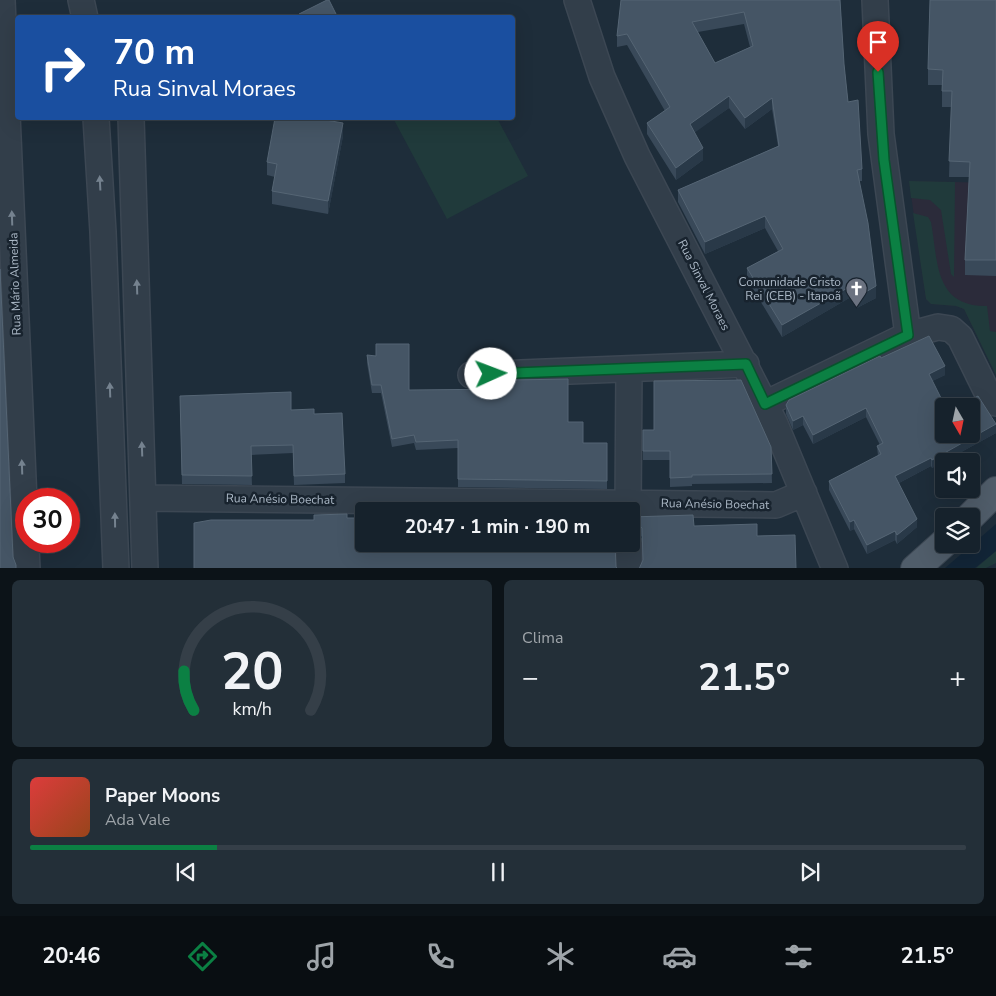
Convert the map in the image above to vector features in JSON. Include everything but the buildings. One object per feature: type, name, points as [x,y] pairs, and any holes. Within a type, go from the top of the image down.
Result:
[{"type":"main road","points":[[978,508],[996,491]]},
{"type":"main road","points":[[915,568],[935,550]]},
{"type":"street","name":"Rua Mário Almeida","points":[[2,0],[27,568]]},
{"type":"street","points":[[81,0],[84,15]]},
{"type":"street","name":"Rua Sinval Moraes","points":[[577,0],[602,77],[638,156],[765,404],[835,568]]},
{"type":"street","points":[[875,0],[881,134],[908,335]]},
{"type":"street","points":[[96,120],[113,456],[116,568]]},
{"type":"street","points":[[131,120],[145,568]]},
{"type":"street","points":[[765,404],[908,335],[938,327],[951,329],[960,337],[988,394],[996,403]]},
{"type":"street","points":[[471,375],[746,364]]},
{"type":"street","points":[[628,502],[629,370]]},
{"type":"street","name":"Rua Anésio Boechat","points":[[640,507],[776,505],[804,493]]},
{"type":"street","name":"Rua Anésio Boechat","points":[[144,498],[359,502]]},
{"type":"street","points":[[629,552],[629,568]]},
{"type":"shaded area","points":[[909,181],[996,183],[996,375],[964,309],[956,306],[931,304],[926,299]]},
{"type":"shaded area","points":[[996,524],[996,551],[975,568],[945,568],[962,553],[980,553],[980,538]]},
{"type":"green space","points":[[394,120],[498,120],[528,176],[447,219]]},
{"type":"green space","points":[[909,181],[955,182],[954,277],[951,274],[941,210],[930,200],[911,198]]},
{"type":"green space","points":[[913,213],[928,217],[931,222],[938,266],[948,290],[957,299],[970,304],[987,306],[990,331],[996,332],[996,375],[964,309],[956,306],[931,304],[926,299]]},
{"type":"green space","points":[[996,551],[996,563],[986,568],[976,568]]},
{"type":"place","name":"Comunidade Cristo Rei (CEB) - Itapoã","points":[[857,308]]},
{"type":"route","points":[[491,374],[746,364],[765,404],[908,335],[881,134],[878,72]]}]
